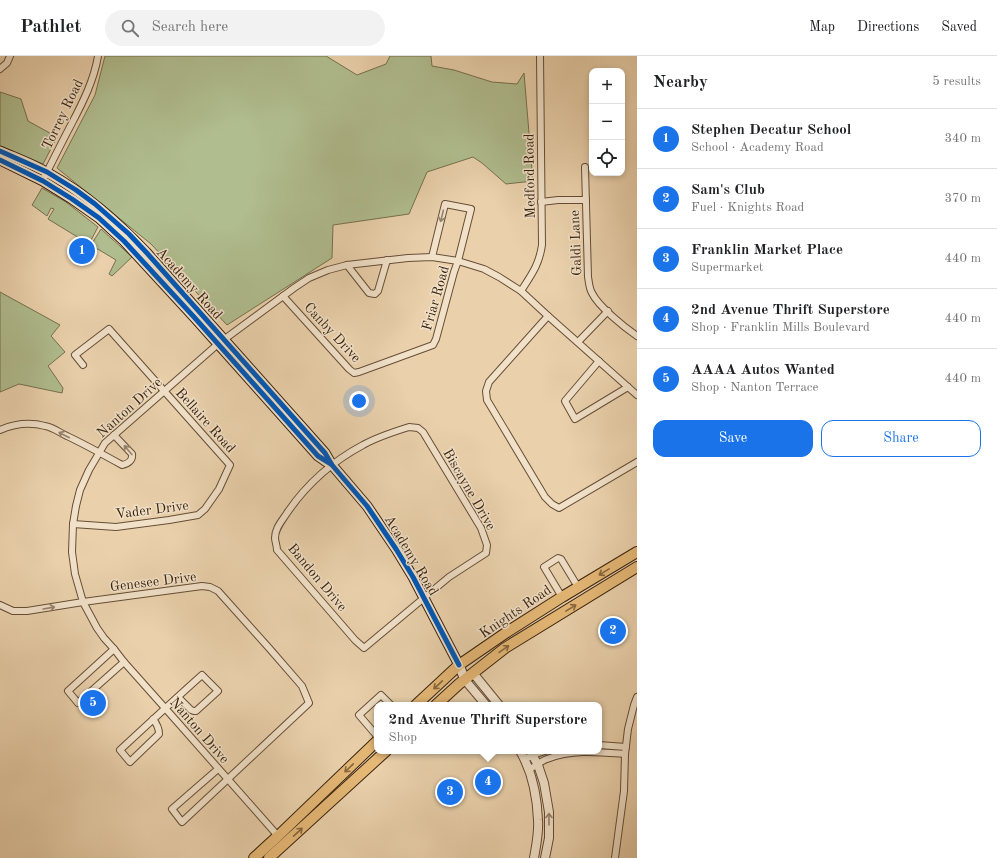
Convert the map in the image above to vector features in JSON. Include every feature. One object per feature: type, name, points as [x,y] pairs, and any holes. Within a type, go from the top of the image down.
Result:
[{"type":"main road","name":"Academy Road","points":[[0,151],[45,176],[72,199],[99,218],[124,241],[325,453],[332,466],[361,498],[396,549],[413,577],[459,665],[469,676]]},
{"type":"main road","name":"Academy Road","points":[[0,160],[45,176]]},
{"type":"main road","name":"Knights Road","points":[[419,702],[459,665],[562,597],[637,552]]},
{"type":"main road","name":"Knights Road","points":[[439,702],[469,676],[505,648],[637,568]]},
{"type":"main road","points":[[578,587],[585,599]]},
{"type":"main road","points":[[254,858],[374,744]]},
{"type":"main road","points":[[269,858],[383,754]]},
{"type":"street","points":[[0,69],[10,56]]},
{"type":"street","name":"Torrey Road","points":[[45,176],[85,97],[97,65],[98,56]]},
{"type":"street","name":"Medford Road","points":[[521,291],[540,257],[542,245],[540,56]]},
{"type":"street","name":"Galdi Lane","points":[[585,167],[588,277],[590,291],[596,300],[637,336]]},
{"type":"street","points":[[541,202],[558,200],[586,200]]},
{"type":"street","name":"Friar Road","points":[[432,257],[445,204],[471,208],[458,261],[434,342]]},
{"type":"street","name":"Nanton Drive","points":[[278,836],[104,638],[83,602],[75,574],[72,552],[73,524],[80,490],[89,470],[105,443],[221,342],[309,278],[328,270],[347,265],[387,260],[432,257],[458,261],[499,277],[521,291],[637,395]]},
{"type":"street","points":[[347,265],[369,293],[375,294],[378,291],[387,260]]},
{"type":"street","name":"Canby Drive","points":[[283,296],[349,369],[354,372],[359,372],[433,345],[434,342]]},
{"type":"street","points":[[578,342],[608,311]]},
{"type":"street","points":[[548,316],[488,382],[486,391],[487,400],[545,497],[552,504],[560,508],[637,462]]},
{"type":"street","name":"Bellaire Road","points":[[83,365],[75,355],[109,329],[230,465]]},
{"type":"street","points":[[599,361],[565,401],[575,419],[628,387]]},
{"type":"street","points":[[0,430],[22,424],[47,426],[122,465],[131,460],[132,454],[114,435]]},
{"type":"street","name":"Bandon Drive","points":[[363,647],[355,640],[277,550],[275,538],[278,526],[295,501],[316,479],[342,457],[364,444],[390,432],[409,428],[418,428],[420,430]]},
{"type":"street","name":"Biscayne Drive","points":[[363,647],[364,648],[449,577],[486,553],[487,545],[485,536],[423,432],[420,430]]},
{"type":"street","name":"Vader Drive","points":[[73,524],[116,527],[198,515],[205,509],[219,489],[230,465]]},
{"type":"street","points":[[562,597],[544,567],[558,558],[561,558],[578,587]]},
{"type":"street","name":"Genesee Drive","points":[[0,605],[14,611],[27,611],[202,586],[210,587],[218,591],[302,686],[309,703],[228,778]]},
{"type":"street","points":[[114,649],[68,691],[78,703],[124,662]]},
{"type":"street","points":[[153,719],[159,728],[159,734],[130,762],[120,750],[153,719],[165,708],[202,675],[218,692],[196,711],[191,710],[178,697]]},
{"type":"street","points":[[469,676],[484,702]]},
{"type":"street","points":[[469,676],[496,702]]},
{"type":"street","points":[[374,732],[359,715],[381,695],[388,702]]},
{"type":"street","points":[[615,858],[624,791],[624,754],[628,728],[637,697]]},
{"type":"street","points":[[602,745],[626,747]]},
{"type":"street","points":[[602,753],[624,754]]},
{"type":"street","points":[[521,754],[529,770],[535,793],[538,821],[534,858]]},
{"type":"street","points":[[524,760],[530,754]]},
{"type":"street","points":[[532,754],[538,765],[544,783],[549,812],[549,838],[545,858]]},
{"type":"street","points":[[529,770],[546,759],[563,754]]},
{"type":"street","points":[[218,769],[172,809],[182,822],[228,778]]},
{"type":"green space","points":[[105,56],[326,56],[357,75],[386,64],[390,56],[431,56],[432,66],[454,70],[492,82],[517,84],[524,73],[533,181],[506,184],[473,157],[427,172],[409,214],[333,225],[332,258],[227,325],[151,244],[57,168],[95,95]]},
{"type":"green space","points":[[0,92],[21,99],[28,121],[57,137],[43,164],[0,146]]},
{"type":"green space","points":[[42,188],[66,202],[98,227],[89,244],[48,219],[54,209],[51,208],[47,216],[32,205]]},
{"type":"green space","points":[[101,229],[132,257],[112,276],[109,274],[116,260],[91,245]]},
{"type":"green space","points":[[0,292],[60,325],[51,336],[65,352],[48,366],[63,388],[62,393],[19,384],[0,392]]},
{"type":"cycle path","points":[[0,151],[47,172],[76,190],[95,204],[129,234],[146,252],[325,453],[332,465],[367,506],[413,577],[459,665]]},
{"type":"cycle path","points":[[0,160],[43,181],[99,218],[124,241],[194,317],[318,456],[331,464]]},
{"type":"place","name":"Stephen Decatur School","points":[[82,251]]},
{"type":"place","name":"Sam's Club","points":[[613,631]]},
{"type":"place","name":"AAAA Autos Wanted","points":[[93,703]]},
{"type":"place","name":"2nd Avenue Thrift Superstore","points":[[488,782]]},
{"type":"place","name":"Franklin Market Place","points":[[450,792]]}]
